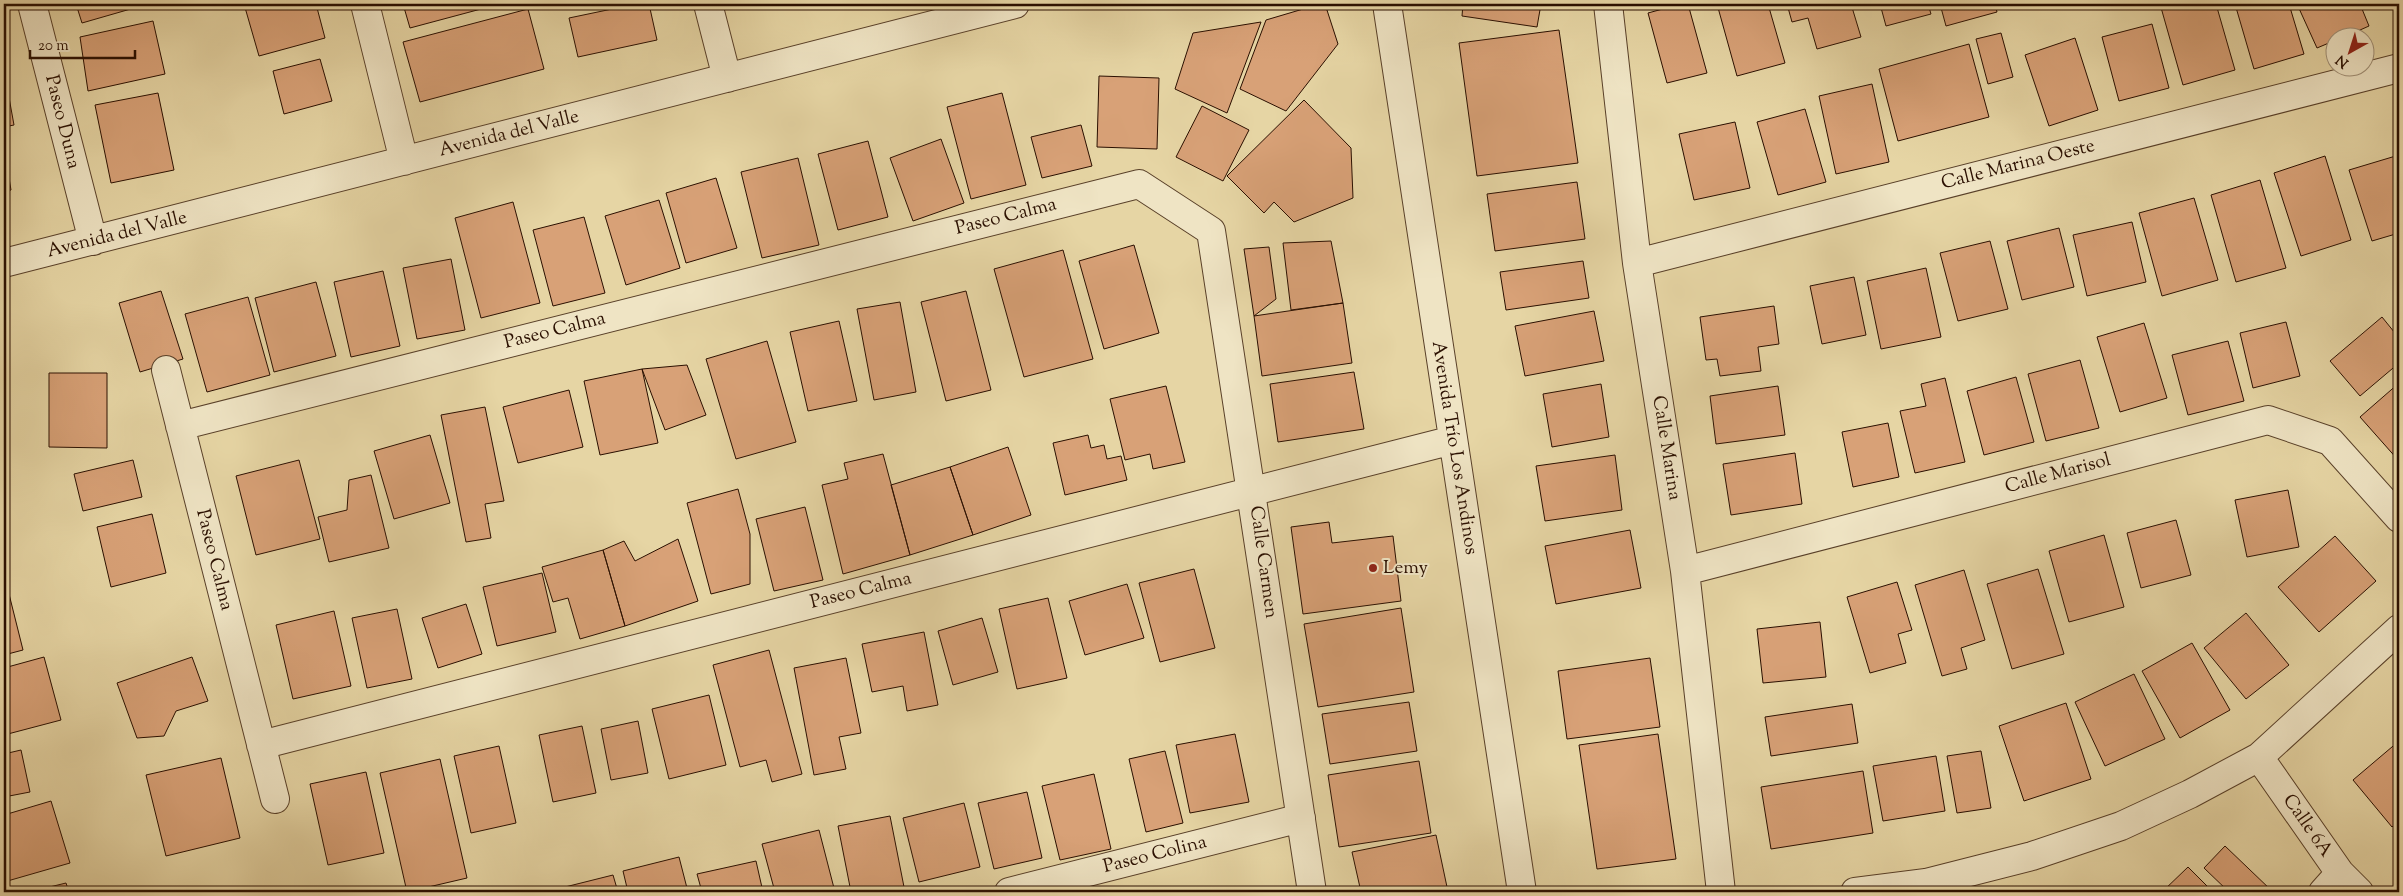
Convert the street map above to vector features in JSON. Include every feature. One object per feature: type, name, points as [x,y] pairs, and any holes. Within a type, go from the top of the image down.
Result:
[{"type":"street","name":"Paseo Duna","points":[[32,4],[93,241]]},
{"type":"street","points":[[365,4],[404,161]]},
{"type":"street","points":[[708,4],[727,78]]},
{"type":"street","name":"Avenida del Valle","points":[[4,263],[1015,4]]},
{"type":"street","name":"Avenida Trío Los Andinos","points":[[1387,4],[1522,892]]},
{"type":"street","name":"Calle Marina","points":[[1608,4],[1637,262],[1685,571],[1722,892]]},
{"type":"street","name":"Calle Marina Oeste","points":[[1637,262],[2399,68]]},
{"type":"street","name":"Paseo Calma","points":[[1211,231],[1138,184],[180,426],[261,745],[1453,440]]},
{"type":"street","name":"Calle Carmen","points":[[1211,231],[1312,892]]},
{"type":"street","points":[[166,370],[180,426]]},
{"type":"street","name":"Calle Marisol","points":[[1685,571],[2268,420],[2330,441],[2399,518]]},
{"type":"street","points":[[1855,892],[1926,883],[2032,856],[2121,826],[2190,794],[2259,757],[2399,629]]},
{"type":"street","points":[[261,745],[275,799]]},
{"type":"street","name":"Calle 6A","points":[[2259,757],[2332,883],[2359,892]]},
{"type":"street","name":"Paseo Colina","points":[[1009,892],[1301,818]]},
{"type":"building","points":[[76,4],[141,4],[141,6],[82,23]]},
{"type":"building","points":[[244,4],[316,4],[325,38],[259,56]]},
{"type":"building","points":[[403,4],[479,4],[481,9],[410,28]]},
{"type":"building","points":[[636,4],[649,4],[657,40],[578,57],[569,18]]},
{"type":"building","points":[[1325,4],[1338,44],[1286,111],[1240,89],[1266,20]]},
{"type":"building","points":[[1463,4],[1541,4],[1537,27],[1462,16]]},
{"type":"building","points":[[1681,4],[1688,4],[1707,73],[1667,83],[1648,13]]},
{"type":"building","points":[[1717,4],[1768,4],[1785,63],[1737,76]]},
{"type":"building","points":[[1787,4],[1851,4],[1861,37],[1817,49],[1808,18],[1792,22]]},
{"type":"building","points":[[1880,4],[1928,4],[1931,14],[1886,26]]},
{"type":"building","points":[[1940,4],[1995,4],[1997,12],[1946,26]]},
{"type":"building","points":[[2160,4],[2216,4],[2235,70],[2183,85]]},
{"type":"building","points":[[2235,4],[2289,4],[2304,54],[2254,69]]},
{"type":"building","points":[[2297,4],[2360,4],[2369,26],[2364,28],[2326,28],[2326,44],[2317,48]]},
{"type":"building","points":[[528,9],[544,69],[420,102],[403,42]]},
{"type":"building","points":[[153,21],[165,74],[88,91],[80,37]]},
{"type":"building","points":[[1261,22],[1227,113],[1175,89],[1193,33]]},
{"type":"building","points":[[2152,24],[2169,88],[2119,101],[2102,37]]},
{"type":"building","points":[[1559,30],[1578,163],[1477,176],[1459,43]]},
{"type":"building","points":[[2001,33],[2013,77],[1988,84],[1976,39]]},
{"type":"building","points":[[2075,38],[2098,110],[2049,126],[2025,55]]},
{"type":"building","points":[[1969,44],[1989,117],[1898,141],[1879,69]]},
{"type":"building","points":[[320,59],[332,101],[284,114],[273,71]]},
{"type":"building","points":[[4,70],[14,125],[4,127]]},
{"type":"building","points":[[1099,76],[1159,78],[1157,149],[1097,147]]},
{"type":"building","points":[[1872,84],[1889,162],[1836,174],[1819,96]]},
{"type":"building","points":[[158,93],[174,170],[111,183],[95,105]]},
{"type":"building","points":[[1002,93],[1026,185],[971,199],[947,107]]},
{"type":"building","points":[[1304,100],[1351,148],[1353,198],[1294,222],[1274,202],[1264,213],[1227,176]]},
{"type":"building","points":[[1202,106],[1249,130],[1223,181],[1176,157]]},
{"type":"building","points":[[1805,109],[1826,182],[1778,195],[1757,122]]},
{"type":"building","points":[[1735,122],[1750,188],[1694,200],[1679,134]]},
{"type":"building","points":[[1081,125],[1092,166],[1042,178],[1031,137]]},
{"type":"building","points":[[941,139],[964,203],[913,221],[890,158]]},
{"type":"building","points":[[868,141],[888,217],[838,230],[818,154]]},
{"type":"building","points":[[4,148],[11,190],[4,192]]},
{"type":"building","points":[[2399,155],[2399,233],[2372,241],[2349,170]]},
{"type":"building","points":[[2325,156],[2351,240],[2301,256],[2274,173]]},
{"type":"building","points":[[798,158],[819,245],[762,258],[741,172]]},
{"type":"building","points":[[716,178],[737,248],[686,263],[666,193]]},
{"type":"building","points":[[2260,180],[2286,268],[2236,282],[2211,195]]},
{"type":"building","points":[[1577,182],[1585,239],[1495,251],[1487,194]]},
{"type":"building","points":[[2194,198],[2218,280],[2162,296],[2139,213]]},
{"type":"building","points":[[659,200],[680,268],[626,285],[605,216]]},
{"type":"building","points":[[513,202],[540,303],[481,318],[455,218]]},
{"type":"building","points":[[584,217],[605,293],[553,306],[533,230]]},
{"type":"building","points":[[2132,222],[2146,282],[2087,296],[2073,235]]},
{"type":"building","points":[[2059,228],[2074,287],[2022,300],[2007,241]]},
{"type":"building","points":[[1331,241],[1343,303],[1291,310],[1283,243]]},
{"type":"building","points":[[1990,241],[2008,309],[1958,321],[1940,253]]},
{"type":"building","points":[[1134,245],[1159,333],[1104,349],[1079,261]]},
{"type":"building","points":[[1269,247],[1276,299],[1254,316],[1244,249]]},
{"type":"building","points":[[1063,250],[1093,359],[1024,377],[994,269]]},
{"type":"building","points":[[451,259],[465,330],[417,339],[403,268]]},
{"type":"building","points":[[1583,261],[1589,298],[1506,310],[1500,272]]},
{"type":"building","points":[[1926,268],[1941,337],[1881,349],[1867,281]]},
{"type":"building","points":[[383,271],[400,346],[351,357],[334,282]]},
{"type":"building","points":[[1854,277],[1866,335],[1822,344],[1810,286]]},
{"type":"building","points":[[316,282],[336,356],[274,372],[255,298]]},
{"type":"building","points":[[161,291],[183,359],[140,372],[119,303]]},
{"type":"building","points":[[966,291],[991,390],[946,401],[921,302]]},
{"type":"building","points":[[248,297],[270,375],[207,392],[185,314]]},
{"type":"building","points":[[900,302],[916,392],[874,400],[857,309]]},
{"type":"building","points":[[1343,303],[1352,363],[1262,376],[1254,316]]},
{"type":"building","points":[[1774,306],[1779,344],[1758,347],[1761,371],[1720,376],[1717,359],[1706,360],[1700,317]]},
{"type":"building","points":[[1594,311],[1604,361],[1525,376],[1515,326]]},
{"type":"building","points":[[2382,317],[2399,338],[2399,363],[2360,396],[2330,361]]},
{"type":"building","points":[[839,321],[857,401],[808,411],[790,332]]},
{"type":"building","points":[[2286,322],[2300,376],[2253,388],[2240,333]]},
{"type":"building","points":[[2144,323],[2167,398],[2120,412],[2097,337]]},
{"type":"building","points":[[767,341],[796,442],[736,459],[706,359]]},
{"type":"building","points":[[2228,341],[2244,401],[2188,415],[2172,355]]},
{"type":"building","points":[[2080,360],[2099,428],[2046,441],[2028,374]]},
{"type":"building","points":[[687,365],[706,415],[665,430],[642,369]]},
{"type":"building","points":[[642,369],[658,443],[600,455],[584,381]]},
{"type":"building","points":[[1354,372],[1364,429],[1278,442],[1270,384]]},
{"type":"building","points":[[49,373],[107,373],[107,448],[49,447]]},
{"type":"building","points":[[2016,377],[2034,442],[1984,455],[1967,391]]},
{"type":"building","points":[[1945,378],[1965,462],[1915,473],[1900,411],[1926,406],[1921,384]]},
{"type":"building","points":[[2399,383],[2399,461],[2360,417]]},
{"type":"building","points":[[1601,384],[1609,437],[1552,447],[1543,394]]},
{"type":"building","points":[[1166,386],[1185,462],[1153,469],[1150,454],[1125,460],[1110,399]]},
{"type":"building","points":[[1778,386],[1785,435],[1716,444],[1710,396]]},
{"type":"building","points":[[569,390],[583,447],[518,463],[503,407]]},
{"type":"building","points":[[485,407],[504,501],[485,504],[491,538],[466,542],[441,415]]},
{"type":"building","points":[[1888,423],[1899,477],[1853,487],[1842,432]]},
{"type":"building","points":[[430,435],[450,503],[394,519],[374,451]]},
{"type":"building","points":[[1088,435],[1091,448],[1104,445],[1107,459],[1121,456],[1127,480],[1065,495],[1053,443]]},
{"type":"building","points":[[1008,447],[1031,515],[973,535],[950,467]]},
{"type":"building","points":[[1795,453],[1802,504],[1731,515],[1723,464]]},
{"type":"building","points":[[883,454],[910,555],[843,574],[822,485],[848,479],[844,463]]},
{"type":"building","points":[[1615,455],[1622,510],[1545,521],[1536,466]]},
{"type":"building","points":[[133,460],[142,497],[83,511],[74,474]]},
{"type":"building","points":[[299,460],[320,539],[256,555],[236,476]]},
{"type":"building","points":[[950,467],[973,535],[910,555],[891,485]]},
{"type":"building","points":[[371,475],[389,548],[329,562],[318,517],[347,510],[349,480]]},
{"type":"building","points":[[738,489],[750,534],[750,584],[711,594],[687,503]]},
{"type":"building","points":[[2288,490],[2299,547],[2247,557],[2235,500]]},
{"type":"building","points":[[805,507],[823,580],[774,591],[756,519]]},
{"type":"building","points":[[152,514],[166,573],[111,587],[97,527]]},
{"type":"building","points":[[2176,520],[2191,575],[2141,588],[2127,533]]},
{"type":"building","points":[[1329,522],[1332,543],[1393,536],[1401,601],[1303,614],[1291,527]]},
{"type":"building","points":[[1630,530],[1641,588],[1556,604],[1545,546]]},
{"type":"building","points":[[2104,535],[2124,607],[2069,622],[2049,551]]},
{"type":"building","points":[[2335,536],[2376,581],[2319,632],[2278,587]]},
{"type":"building","points":[[678,539],[698,601],[625,626],[603,550],[624,541],[635,561]]},
{"type":"building","points":[[603,550],[625,626],[580,639],[568,598],[553,602],[542,567]]},
{"type":"building","points":[[1194,569],[1215,648],[1160,662],[1139,583]]},
{"type":"building","points":[[2038,569],[2064,654],[2012,669],[1987,584]]},
{"type":"building","points":[[1964,570],[1985,640],[1961,648],[1967,669],[1942,676],[1915,585]]},
{"type":"building","points":[[542,573],[556,632],[497,646],[483,587]]},
{"type":"building","points":[[1897,582],[1912,630],[1898,634],[1906,663],[1870,673],[1847,597]]},
{"type":"building","points":[[1127,584],[1144,638],[1085,655],[1069,601]]},
{"type":"building","points":[[9,594],[23,650],[4,655],[4,595]]},
{"type":"building","points":[[1048,598],[1067,678],[1017,689],[999,609]]},
{"type":"building","points":[[466,604],[482,654],[438,668],[422,618]]},
{"type":"building","points":[[1401,608],[1414,692],[1318,707],[1304,624]]},
{"type":"building","points":[[397,609],[412,679],[367,688],[352,618]]},
{"type":"building","points":[[334,611],[351,686],[293,699],[276,625]]},
{"type":"building","points":[[2246,613],[2289,665],[2246,699],[2204,648]]},
{"type":"building","points":[[982,618],[998,672],[953,685],[938,631]]},
{"type":"building","points":[[1820,622],[1826,677],[1763,683],[1757,629]]},
{"type":"building","points":[[924,632],[938,705],[907,711],[903,686],[872,692],[862,644]]},
{"type":"building","points":[[2192,643],[2230,710],[2180,738],[2142,671]]},
{"type":"building","points":[[769,650],[802,774],[772,782],[766,760],[740,767],[713,665]]},
{"type":"building","points":[[44,657],[61,720],[4,735],[4,668]]},
{"type":"building","points":[[192,657],[208,701],[176,711],[164,736],[137,738],[117,683]]},
{"type":"building","points":[[846,658],[861,733],[839,737],[846,769],[814,775],[794,668]]},
{"type":"building","points":[[1650,658],[1660,727],[1567,739],[1558,671]]},
{"type":"building","points":[[2134,674],[2165,739],[2105,766],[2075,702]]},
{"type":"building","points":[[709,695],[726,765],[669,779],[652,709]]},
{"type":"building","points":[[1409,702],[1417,751],[1330,764],[1322,714]]},
{"type":"building","points":[[2066,703],[2091,779],[2024,801],[1999,726]]},
{"type":"building","points":[[1852,704],[1858,743],[1771,756],[1765,717]]},
{"type":"building","points":[[638,721],[648,773],[611,780],[601,729]]},
{"type":"building","points":[[582,726],[596,793],[553,802],[539,735]]},
{"type":"building","points":[[1235,734],[1249,802],[1190,813],[1176,745]]},
{"type":"building","points":[[1658,734],[1676,859],[1597,869],[1579,745]]},
{"type":"building","points":[[2399,741],[2399,821],[2392,827],[2353,780]]},
{"type":"building","points":[[499,746],[516,823],[471,833],[454,756]]},
{"type":"building","points":[[21,750],[30,792],[4,797],[4,754]]},
{"type":"building","points":[[1165,751],[1183,823],[1146,832],[1129,759]]},
{"type":"building","points":[[1981,751],[1991,808],[1957,813],[1947,756]]},
{"type":"building","points":[[1936,756],[1945,811],[1883,821],[1873,766]]},
{"type":"building","points":[[221,758],[240,838],[166,856],[146,775]]},
{"type":"building","points":[[440,759],[467,878],[407,892],[380,773]]},
{"type":"building","points":[[1419,761],[1431,833],[1339,847],[1328,775]]},
{"type":"building","points":[[1863,771],[1873,833],[1771,849],[1761,787]]},
{"type":"building","points":[[366,772],[384,853],[328,865],[310,784]]},
{"type":"building","points":[[1094,774],[1111,849],[1060,860],[1042,786]]},
{"type":"building","points":[[1027,792],[1042,858],[994,869],[978,803]]},
{"type":"building","points":[[51,801],[70,863],[4,882],[4,815]]},
{"type":"building","points":[[964,803],[980,867],[919,882],[903,818]]},
{"type":"building","points":[[890,816],[905,892],[851,892],[838,826]]},
{"type":"building","points":[[819,830],[835,892],[775,892],[762,844]]},
{"type":"building","points":[[1436,835],[1447,887],[1423,892],[1361,892],[1352,852]]},
{"type":"building","points":[[2225,846],[2272,891],[2229,892],[2204,868]]},
{"type":"building","points":[[679,857],[688,892],[628,892],[623,871]]},
{"type":"building","points":[[756,861],[763,892],[702,892],[697,874]]},
{"type":"building","points":[[2188,867],[2213,892],[2162,892]]},
{"type":"building","points":[[613,875],[618,892],[566,892],[565,887]]},
{"type":"building","points":[[66,883],[69,892],[29,892]]},
{"type":"place","name":"Lemy","points":[[1373,568]]}]
